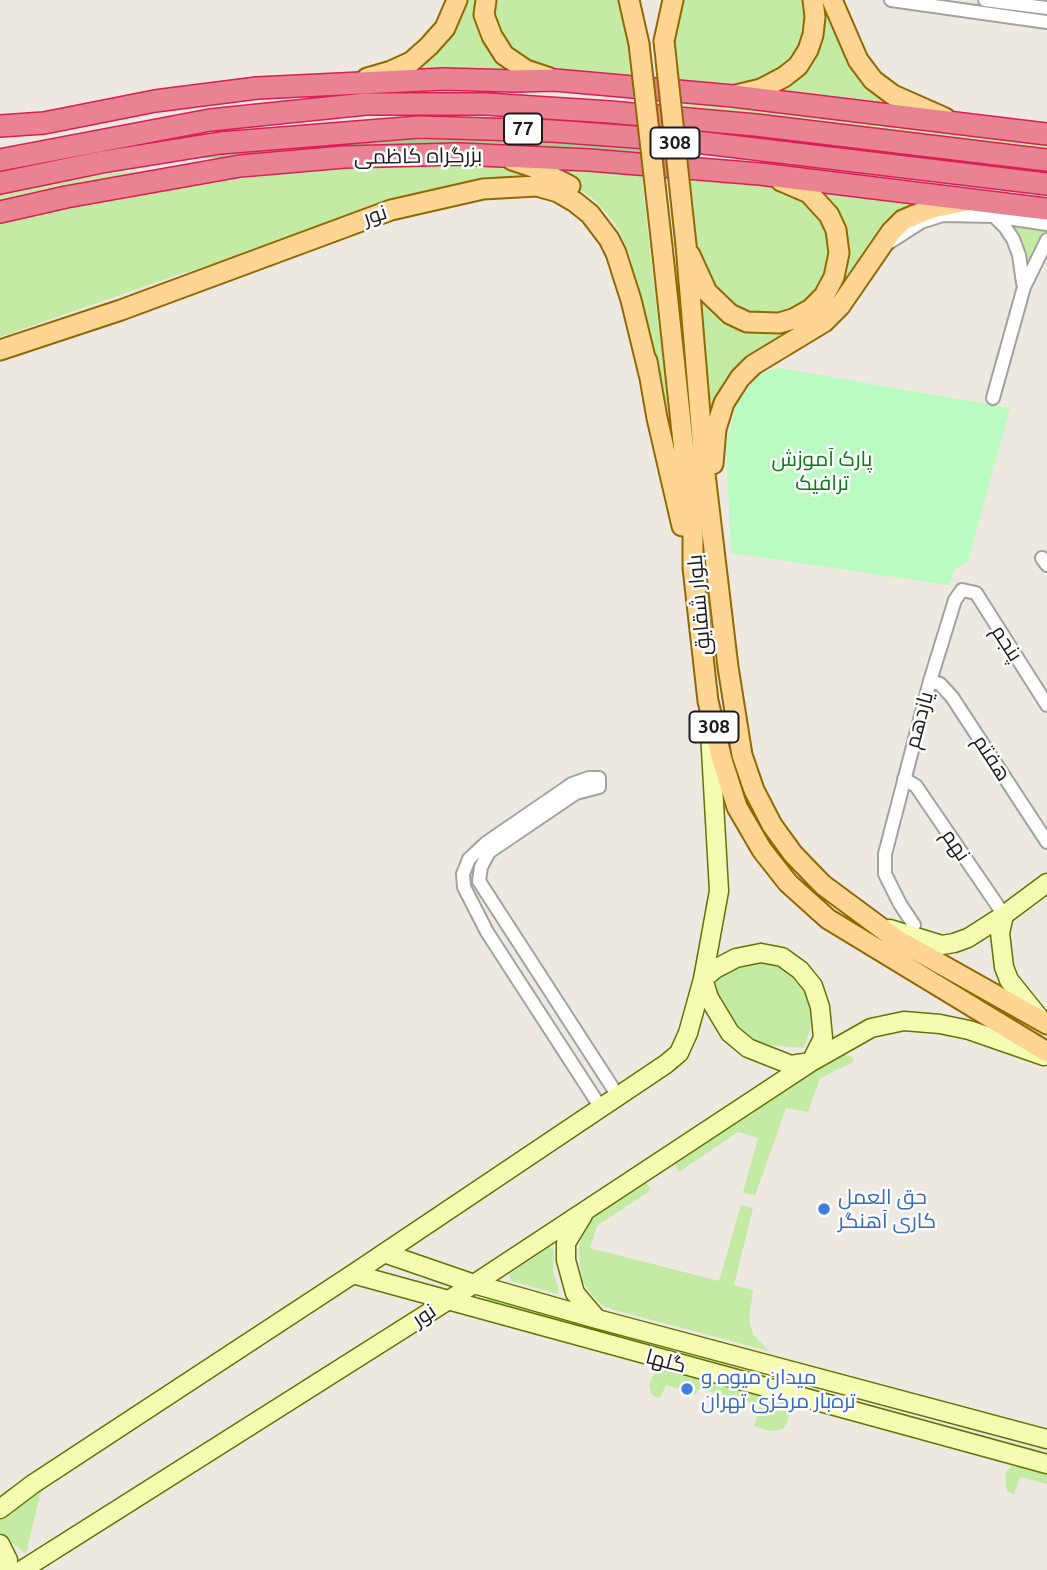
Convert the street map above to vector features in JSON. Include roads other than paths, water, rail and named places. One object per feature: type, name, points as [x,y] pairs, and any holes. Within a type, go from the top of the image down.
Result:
[{"type":"highway","points":[[0,126],[44,122],[193,95],[257,88],[444,79],[555,80],[733,96],[1047,134]]},
{"type":"highway","points":[[210,120],[298,86]]},
{"type":"highway","name":"77","points":[[0,160],[210,120],[366,104],[486,104],[756,125],[1047,160]]},
{"type":"highway","name":"بزرگراه کاظمی","points":[[0,183],[170,150],[253,139],[368,129],[465,127],[688,141],[1047,184]]},
{"type":"highway","points":[[0,147],[107,139]]},
{"type":"highway","name":"بزرگراه کاظمی","points":[[0,212],[66,197],[240,166],[344,157],[494,154],[760,174],[1047,209]]},
{"type":"highway","points":[[102,162],[209,163],[240,166]]},
{"type":"main road","points":[[344,84],[391,71],[411,62],[445,28],[457,0]]},
{"type":"main road","points":[[486,0],[484,15],[503,55],[526,70],[555,80]]},
{"type":"main road","points":[[629,0],[639,44]]},
{"type":"main road","name":"بلوار شقایق","points":[[637,0],[639,44],[693,535],[693,568],[708,701],[737,807],[762,850],[788,883],[828,919],[1047,1055]]},
{"type":"main road","name":"بلوار شقایق","points":[[657,0],[664,41],[686,245],[709,511],[728,667],[742,755],[754,790],[772,825],[793,854],[823,885],[929,959],[988,989],[1045,1023]]},
{"type":"main road","points":[[664,41],[673,0]]},
{"type":"main road","points":[[733,96],[761,89],[798,66],[813,35],[813,0]]},
{"type":"main road","points":[[832,0],[858,60],[873,80],[893,95],[955,122]]},
{"type":"main road","points":[[494,154],[533,167],[565,183],[588,200],[622,243],[640,307],[649,374],[676,503],[693,568]]},
{"type":"main road","points":[[686,245],[707,292],[730,314],[747,322],[763,324],[793,319],[811,309],[824,296],[834,277],[839,253],[836,230],[829,215],[810,193],[760,174]]},
{"type":"main road","name":"نور","points":[[0,350],[121,310],[391,209],[483,189],[537,186],[558,192],[575,202],[590,214],[610,239],[626,282],[649,374]]},
{"type":"main road","points":[[709,511],[716,429],[731,390],[753,365],[824,322],[840,306],[891,232],[914,214],[973,200]]},
{"type":"main road","points":[[0,1508],[33,1483],[353,1275],[679,1053],[688,1033],[703,979],[719,891],[708,701]]},
{"type":"main road","points":[[874,923],[942,945],[968,938],[1047,883]]},
{"type":"main road","points":[[1004,915],[1000,933],[1004,968],[1009,980],[1045,1023]]},
{"type":"main road","points":[[772,954],[793,964],[813,986],[820,1007],[823,1038],[817,1059],[791,1065],[748,1048],[738,1041],[716,1013],[703,979],[715,968],[744,956],[772,954]]},
{"type":"main road","name":"نور","points":[[22,1570],[474,1284],[817,1059],[871,1028],[904,1021],[940,1024],[970,1030],[1047,1055]]},
{"type":"main road","points":[[586,1210],[566,1243],[566,1259],[575,1293],[597,1319]]},
{"type":"main road","name":"گلها","points":[[384,1253],[474,1284],[597,1319],[1047,1439]]},
{"type":"main road","name":"گلها","points":[[353,1275],[1047,1464]]},
{"type":"main road","points":[[814,1401],[821,1379]]},
{"type":"main road","points":[[911,1427],[918,1405]]},
{"type":"main road","points":[[991,1449],[997,1427]]},
{"type":"main road","points":[[50,1570],[74,1539]]},
{"type":"main road","points":[[0,1544],[8,1560],[8,1570]]},
{"type":"street","points":[[891,0],[1047,22]]},
{"type":"street","points":[[985,0],[1047,8]]},
{"type":"street","points":[[873,255],[921,222],[943,215],[994,216],[1047,224]]},
{"type":"street","points":[[994,216],[1013,239],[1019,255],[1024,287]]},
{"type":"street","points":[[993,398],[1024,287],[1047,240]]},
{"type":"street","name":"یازدهم","points":[[914,925],[885,874],[885,854],[930,681],[955,600],[962,590]]},
{"type":"street","name":"پنجم","points":[[962,590],[976,593],[1047,705]]},
{"type":"street","name":"هفتم","points":[[930,681],[940,684],[952,697],[1047,842]]},
{"type":"street","points":[[601,1108],[487,932],[464,887],[463,874],[469,859],[486,843],[572,784],[589,778],[599,778],[599,787],[576,793],[489,852],[481,867],[479,881],[618,1096]]},
{"type":"street","name":"نهم","points":[[904,779],[916,786],[1004,915]]},
{"type":"place","name":"حق العمل کاری آهنگر","points":[[824,1209]]},
{"type":"place","name":"میدان میوه و تره‌بار مرکزی تهران","points":[[687,1389]]},
{"type":"park label","name":"پارک آموزش ترافیک","points":[[822,471]]}]
